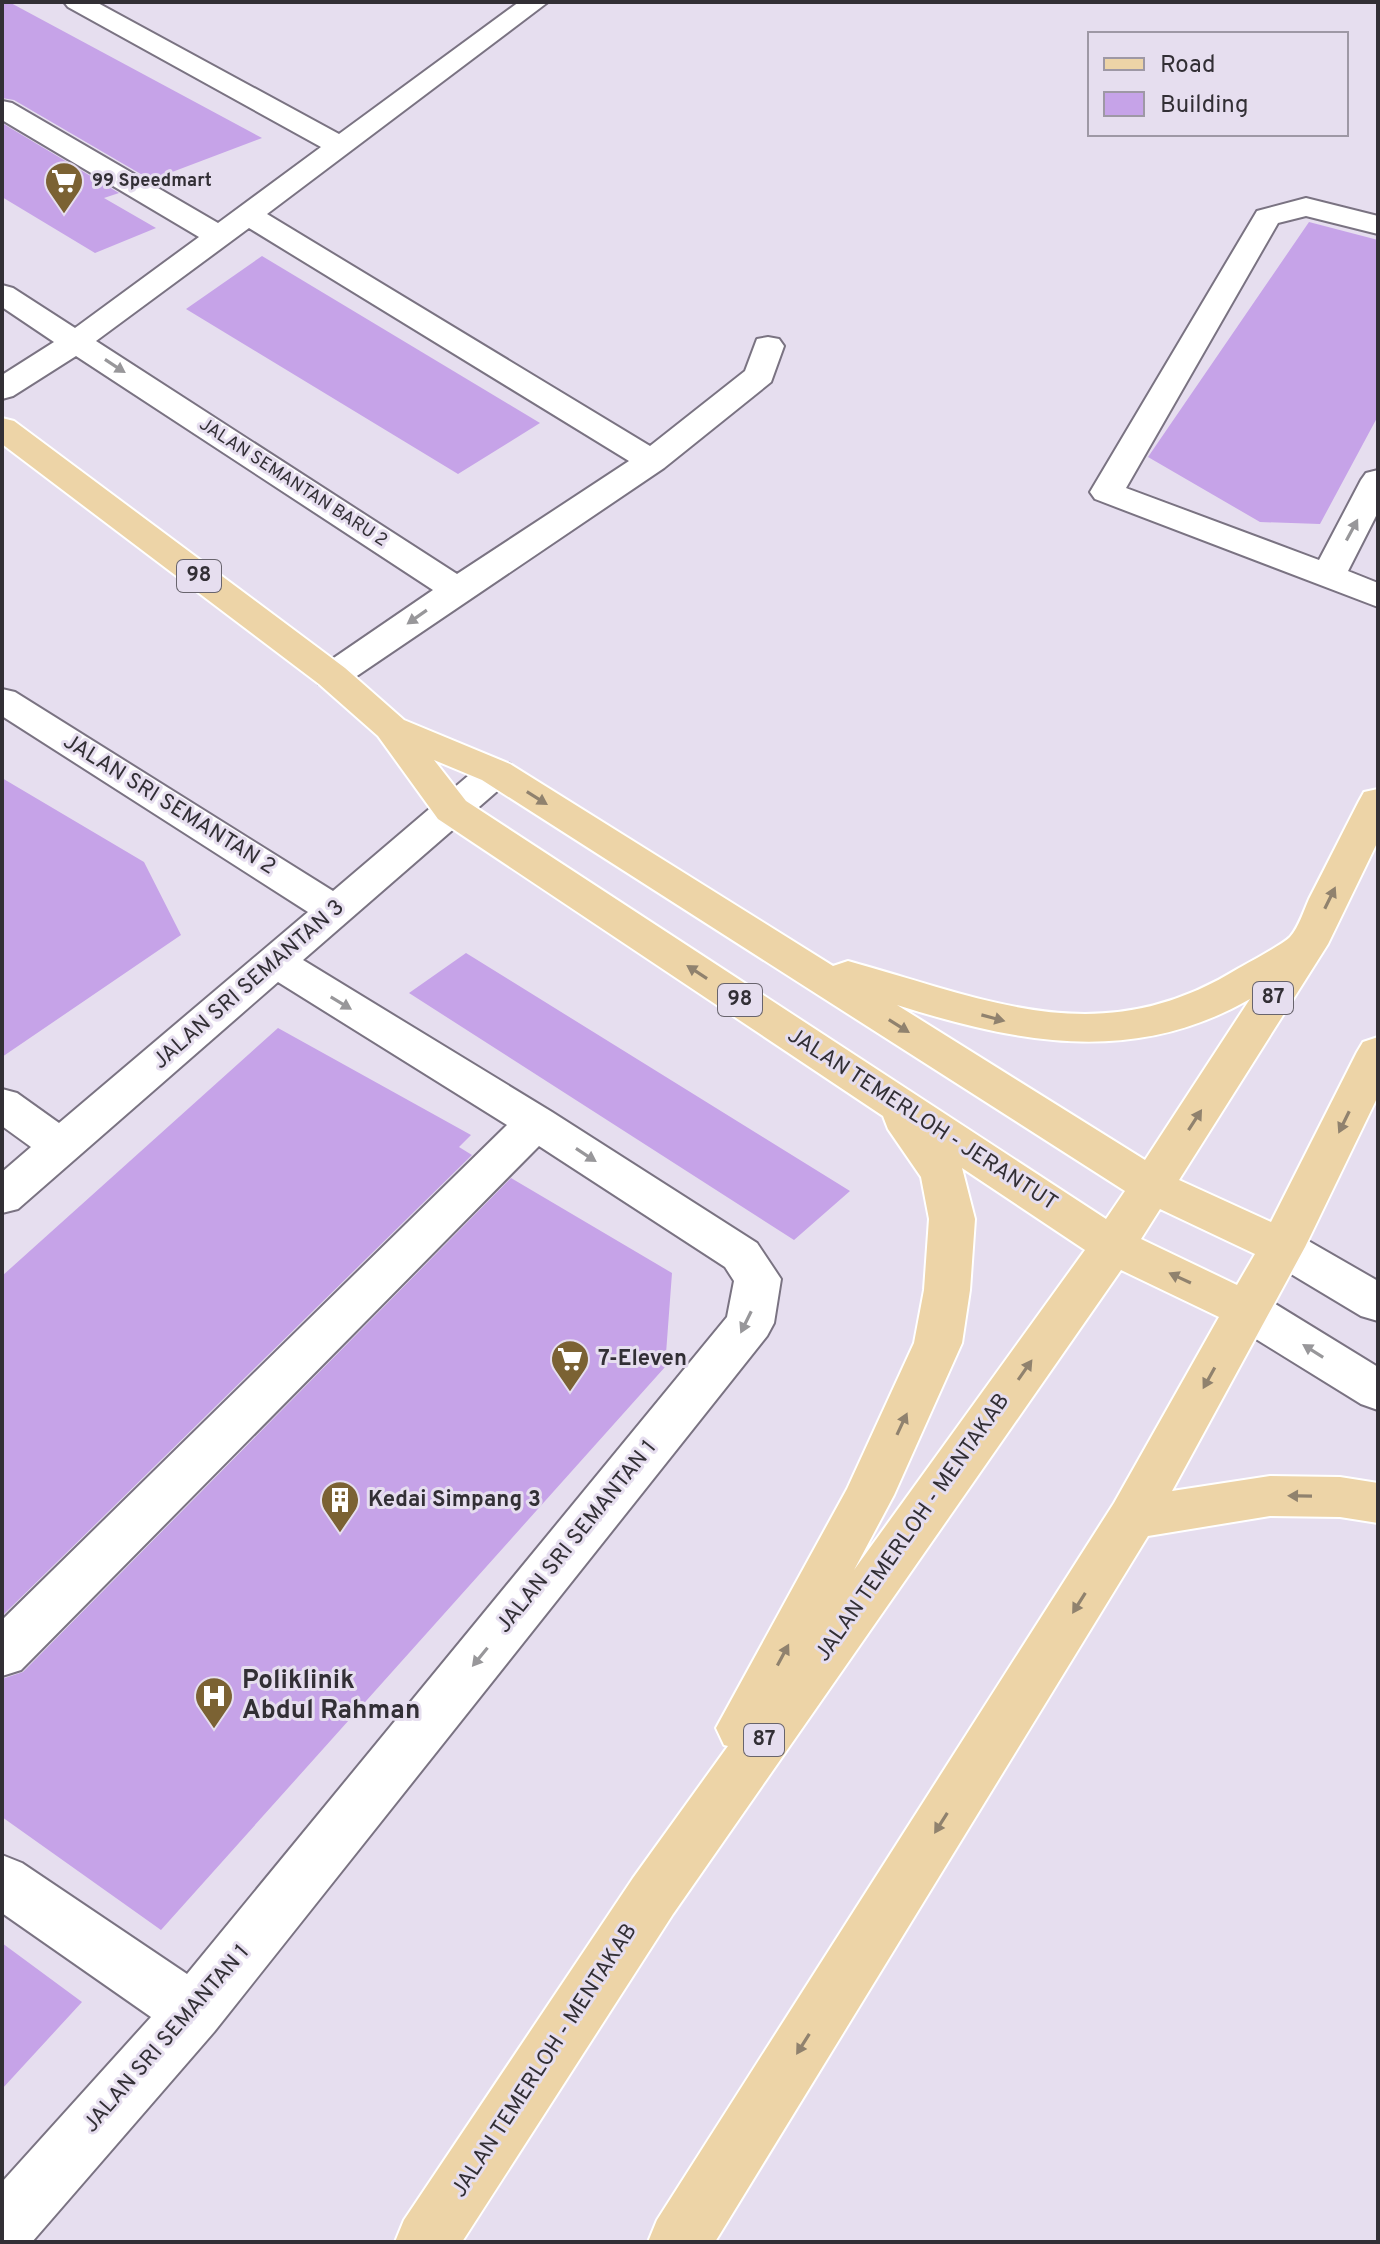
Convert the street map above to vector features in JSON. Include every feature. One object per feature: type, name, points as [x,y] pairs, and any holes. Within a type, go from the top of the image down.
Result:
[{"type":"main road","name":"JALAN TEMERLOH - JERANTUT","points":[[2,428],[332,676],[391,728],[452,810],[1113,1246],[1247,1310]]},
{"type":"main road","name":"JALAN TEMERLOH - JERANTUT","points":[[391,728],[496,772],[1152,1186],[1282,1247]]},
{"type":"main road","name":"JALAN TEMERLOH - MENTAKAB","points":[[426,2242],[653,1896],[1113,1246],[1307,944],[1378,801]]},
{"type":"main road","points":[[785,954],[919,998],[1013,1023],[1114,1028],[1151,1023],[1193,1010],[1244,984],[1307,944]]},
{"type":"main road","points":[[679,2242],[1132,1518],[1282,1247],[1378,1052]]},
{"type":"main road","points":[[653,1896],[869,1495],[938,1343],[947,1290],[952,1219],[943,1174],[890,1099]]},
{"type":"main road","points":[[1132,1518],[1270,1496],[1340,1497],[1378,1503]]},
{"type":"street","points":[[77,2],[340,146]]},
{"type":"street","points":[[2,389],[77,341],[535,2]]},
{"type":"street","points":[[2,109],[219,236]]},
{"type":"street","points":[[1378,225],[1306,207],[1267,217],[1107,492],[1378,596]]},
{"type":"street","points":[[247,214],[652,461]]},
{"type":"street","name":"JALAN SEMANTAN BARU 2","points":[[2,294],[457,590]]},
{"type":"street","points":[[332,676],[652,461],[760,375],[768,346]]},
{"type":"street","points":[[1328,575],[1378,480]]},
{"type":"street","name":"JALAN SRI SEMANTAN 2","points":[[2,700],[335,910]]},
{"type":"street","name":"JALAN SRI SEMANTAN 3","points":[[2,1197],[496,772]]},
{"type":"street","name":"JALAN SRI SEMANTAN 1","points":[[2,2229],[193,2012],[750,1323],[758,1279],[741,1255],[536,1123],[275,962]]},
{"type":"street","points":[[2,1104],[61,1147]]},
{"type":"street","points":[[2,1654],[536,1123]]},
{"type":"street","points":[[1282,1247],[1378,1303]]},
{"type":"street","points":[[1247,1310],[1378,1391]]},
{"type":"street","points":[[2,1881],[193,2012]]},
{"type":"building","points":[[2,2],[9,2],[262,138],[151,180],[14,100],[2,98]]},
{"type":"building","points":[[2,123],[119,193],[104,198],[156,228],[95,253],[2,197]]},
{"type":"building","points":[[1309,222],[1378,240],[1378,416],[1320,524],[1260,522],[1148,457]]},
{"type":"building","points":[[262,256],[540,423],[458,474],[186,309]]},
{"type":"building","points":[[2,778],[144,862],[181,935],[2,1057]]},
{"type":"building","points":[[466,953],[850,1191],[794,1240],[409,993]]},
{"type":"building","points":[[278,1028],[471,1135],[459,1147],[472,1155],[2,1616],[2,1276]]},
{"type":"building","name":"Kedai Simpang 3","points":[[511,1178],[672,1273],[665,1367],[161,1930],[2,1817],[2,1679],[23,1672]]},
{"type":"building","points":[[2,1943],[82,2002],[2,2089]]},
{"type":"place","name":"99 Speedmart","points":[[64,215]]},
{"type":"place","name":"7-Eleven","points":[[570,1393]]},
{"type":"place","name":"Kedai Simpang 3","points":[[340,1534]]},
{"type":"place","name":"Poliklinik Abdul Rahman","points":[[214,1730]]}]
